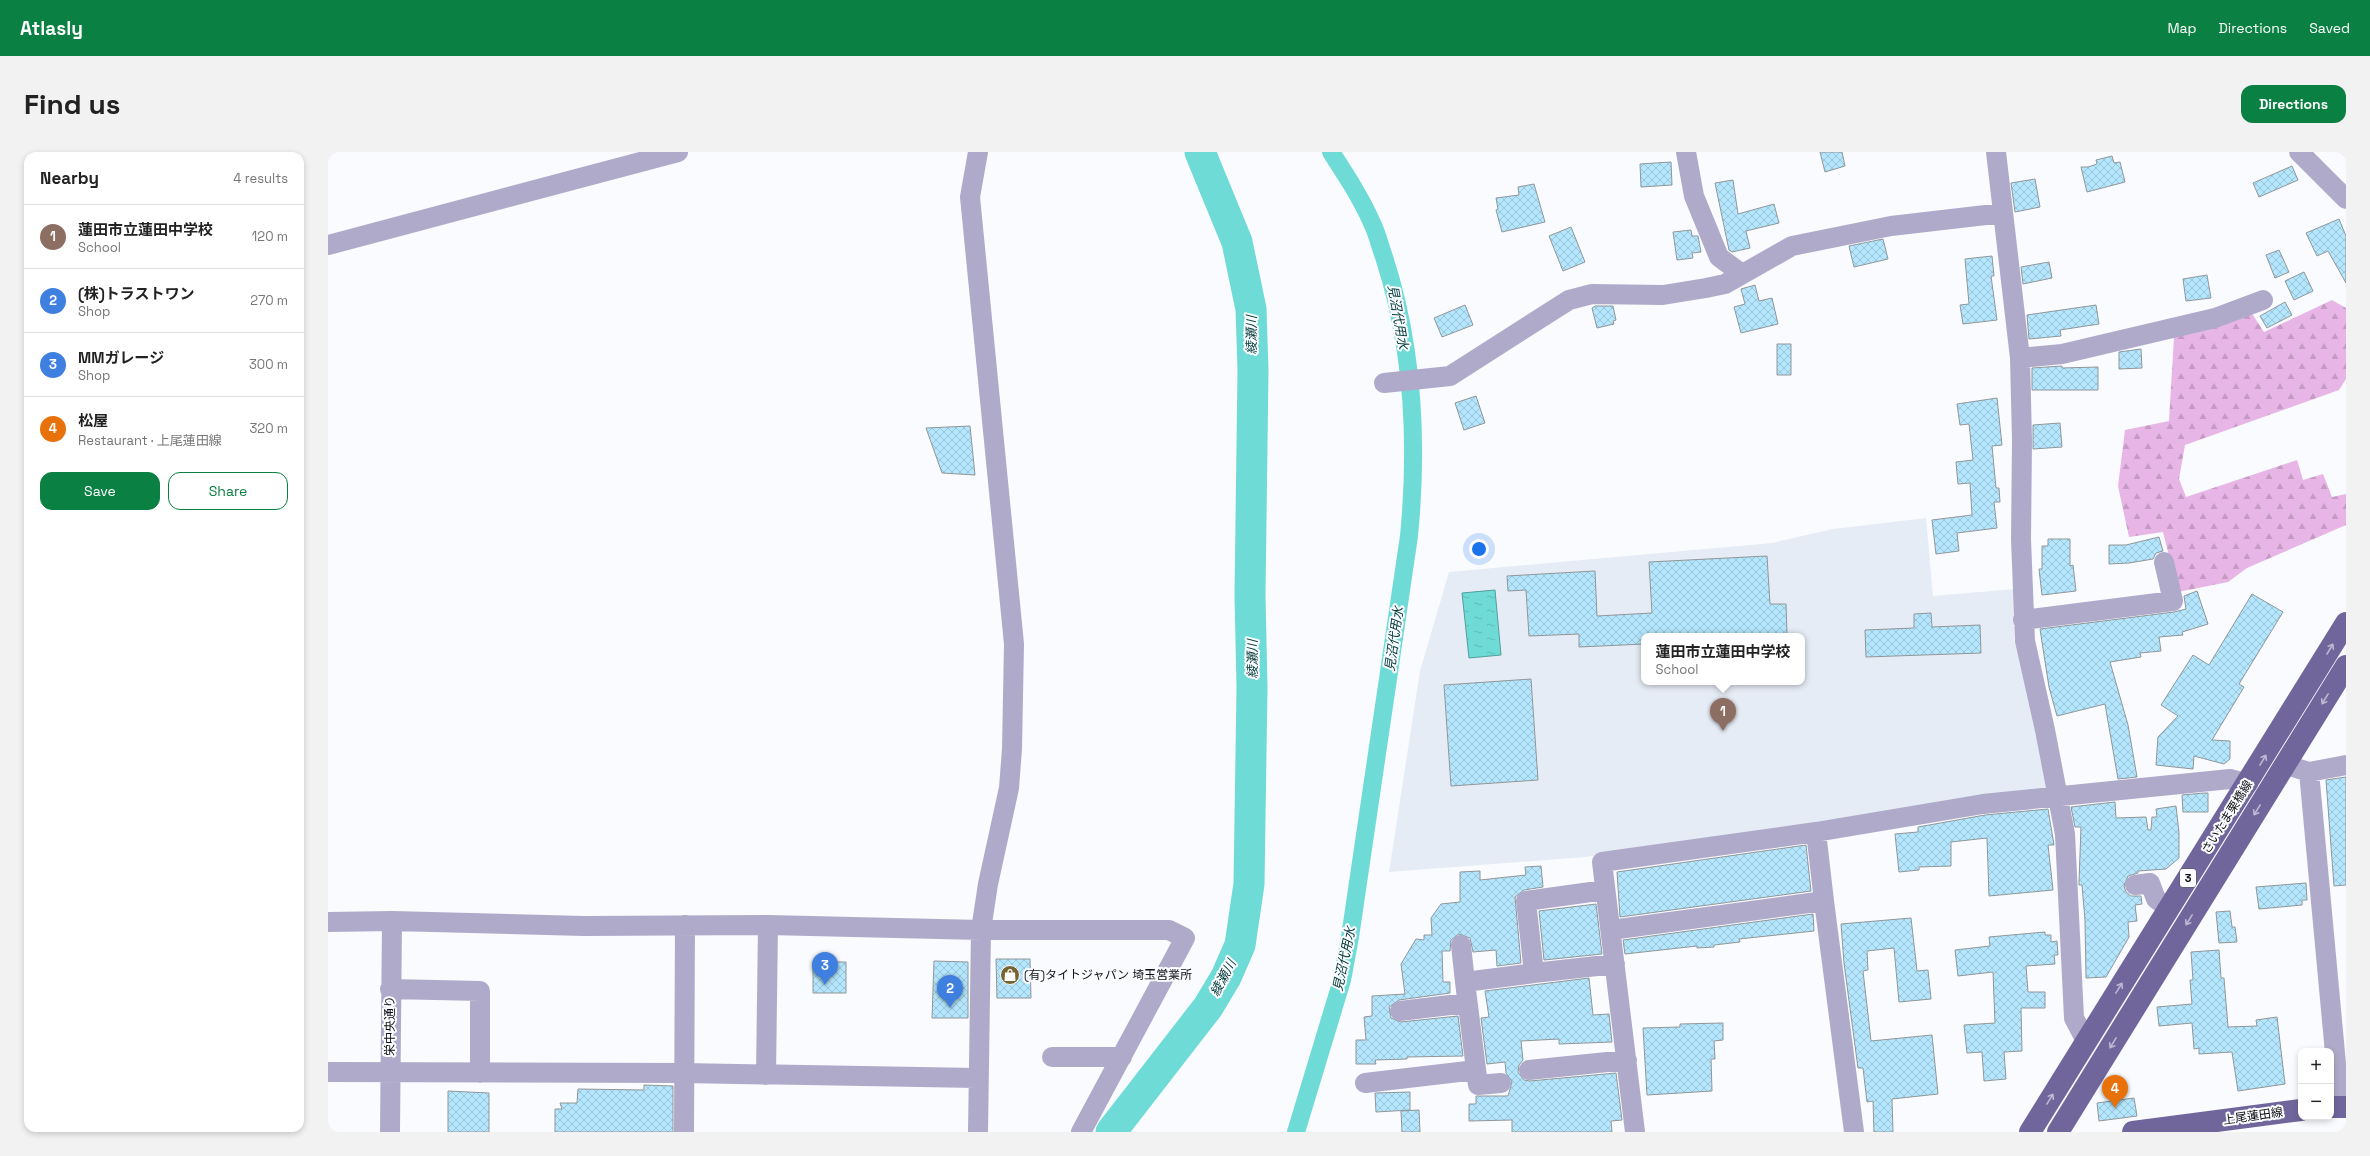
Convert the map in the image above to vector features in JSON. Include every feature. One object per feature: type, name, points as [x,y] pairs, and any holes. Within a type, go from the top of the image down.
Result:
[{"type":"main road","name":"さいたま栗橋線","points":[[2030,1132],[2248,784],[2346,623]]},
{"type":"main road","name":"さいたま栗橋線","points":[[2058,1132],[2346,666]]},
{"type":"main road","name":"上尾蓮田線","points":[[2133,1132],[2298,1110]]},
{"type":"street","points":[[328,246],[678,152]]},
{"type":"street","points":[[978,152],[970,197],[1014,644],[1009,788],[988,884],[980,930],[978,1132]]},
{"type":"street","points":[[1686,152],[1694,196],[1720,257],[1742,274]]},
{"type":"street","points":[[1996,152],[2020,358],[2023,620],[2025,641],[2065,834],[2074,1018],[2086,1041]]},
{"type":"street","points":[[2299,152],[2346,199]]},
{"type":"street","points":[[1390,383],[1450,376],[1569,300],[1606,293],[1663,295],[1725,284],[1792,246],[1891,226],[2002,213]]},
{"type":"street","points":[[2020,358],[2062,354],[2215,318],[2263,300]]},
{"type":"street","points":[[2023,620],[2173,601],[2164,562]]},
{"type":"street","points":[[2285,765],[2309,772],[2346,765]]},
{"type":"street","points":[[2309,772],[2339,1107]]},
{"type":"street","points":[[1635,1132],[1602,862],[1816,832],[1982,804],[2058,795],[2230,779],[2248,784]]},
{"type":"street","points":[[1816,832],[1854,1132]]},
{"type":"street","points":[[2135,885],[2150,883],[2156,899],[2169,908]]},
{"type":"street","points":[[1534,973],[1526,901],[1605,890]]},
{"type":"street","points":[[1611,930],[1824,901]]},
{"type":"street","points":[[328,922],[392,921],[584,926],[768,925],[980,930],[1169,930],[1185,938],[1081,1132]]},
{"type":"street","name":"栄中央通り","points":[[390,1132],[390,989],[392,921]]},
{"type":"street","points":[[684,1132],[683,1073],[685,925]]},
{"type":"street","points":[[766,1076],[768,925]]},
{"type":"street","points":[[1461,945],[1478,1085],[1501,1083]]},
{"type":"street","points":[[1465,982],[1615,964]]},
{"type":"street","points":[[390,989],[480,991],[480,1073]]},
{"type":"street","points":[[1400,1011],[1467,1003]]},
{"type":"street","points":[[1052,1057],[1122,1057]]},
{"type":"street","points":[[1529,1070],[1627,1060]]},
{"type":"street","points":[[1365,1083],[1476,1070]]},
{"type":"street","points":[[328,1072],[683,1073],[766,1076],[978,1078]]},
{"type":"shaded area","points":[[1926,518],[1933,596],[2015,589],[2014,639],[2050,791],[1585,857],[1389,872],[1420,671],[1449,572],[1772,543],[1833,529]]},
{"type":"green space","points":[[2332,300],[2346,308],[2346,379],[2339,390],[2185,445],[2179,479],[2186,497],[2297,460],[2303,480],[2323,474],[2332,497],[2346,494],[2346,525],[2247,568],[2228,582],[2178,592],[2163,532],[2129,537],[2118,486],[2125,430],[2169,421],[2174,337],[2251,312],[2264,332]]},
{"type":"water","points":[[1495,590],[1501,655],[1469,658],[1462,593]]},
{"type":"building","points":[[1820,152],[1842,152],[1845,166],[1825,172]]},
{"type":"building","points":[[2112,156],[2114,163],[2120,162],[2125,182],[2087,192],[2081,167],[2088,167],[2097,164],[2096,160]]},
{"type":"building","points":[[1671,162],[1672,185],[1641,187],[1640,164]]},
{"type":"building","points":[[2292,166],[2298,180],[2259,197],[2253,183]]},
{"type":"building","points":[[2035,179],[2040,207],[2015,212],[2011,183]]},
{"type":"building","points":[[1733,180],[1738,214],[1774,204],[1779,223],[1746,231],[1750,248],[1732,252],[1729,250],[1715,183]]},
{"type":"building","points":[[1534,184],[1545,222],[1502,232],[1496,210],[1498,209],[1496,198],[1519,195],[1518,187]]},
{"type":"building","points":[[2339,219],[2346,236],[2346,283],[2328,251],[2317,256],[2306,233]]},
{"type":"building","points":[[1571,227],[1585,262],[1563,271],[1549,236]]},
{"type":"building","points":[[1691,230],[1692,236],[1698,236],[1701,252],[1692,253],[1693,258],[1677,260],[1673,232]]},
{"type":"building","points":[[1883,239],[1888,259],[1854,267],[1849,246]]},
{"type":"building","points":[[2279,250],[2289,272],[2275,278],[2266,255]]},
{"type":"building","points":[[1992,256],[1994,276],[1991,276],[1997,320],[1963,324],[1960,305],[1969,304],[1965,259]]},
{"type":"building","points":[[2049,262],[2052,278],[2023,284],[2021,267]]},
{"type":"building","points":[[2304,272],[2313,291],[2294,300],[2285,281]]},
{"type":"building","points":[[2207,275],[2211,298],[2186,301],[2183,279]]},
{"type":"building","points":[[1755,285],[1759,301],[1772,298],[1778,324],[1741,333],[1734,307],[1745,304],[1741,289]]},
{"type":"building","points":[[2285,302],[2292,315],[2267,328],[2260,316]]},
{"type":"building","points":[[1465,305],[1473,325],[1442,337],[1434,318]]},
{"type":"building","points":[[2096,305],[2099,324],[2060,330],[2061,336],[2029,339],[2027,315]]},
{"type":"building","points":[[1595,306],[1613,306],[1616,320],[1613,321],[1614,324],[1597,328],[1592,308]]},
{"type":"building","points":[[1777,344],[1791,344],[1791,375],[1777,375]]},
{"type":"building","points":[[2141,349],[2142,368],[2119,369],[2119,352]]},
{"type":"building","points":[[2062,366],[2062,368],[2098,367],[2098,390],[2032,390],[2032,368]]},
{"type":"building","points":[[1476,396],[1485,423],[1464,430],[1455,403]]},
{"type":"building","points":[[1997,398],[2002,445],[1992,446],[1996,488],[1999,488],[2000,502],[1994,502],[1997,528],[1957,533],[1959,551],[1936,554],[1932,520],[1972,515],[1970,483],[1958,484],[1956,462],[1973,460],[1969,424],[1960,425],[1957,404]]},
{"type":"building","points":[[2060,423],[2062,447],[2033,449],[2033,425]]},
{"type":"building","points":[[970,426],[975,475],[942,473],[926,428]]},
{"type":"building","points":[[2159,537],[2163,551],[2156,553],[2153,559],[2129,563],[2109,564],[2109,545],[2126,545]]},
{"type":"building","points":[[2048,539],[2070,539],[2070,566],[2073,565],[2076,591],[2042,595],[2039,569],[2042,569],[2042,546],[2048,546]]},
{"type":"building","points":[[1767,556],[1770,604],[1786,604],[1787,633],[1641,633],[1641,644],[1579,647],[1579,634],[1529,636],[1526,590],[1508,591],[1507,576],[1595,571],[1597,616],[1652,613],[1649,562]]},
{"type":"building","points":[[2197,591],[2208,624],[2182,632],[2183,635],[2159,637],[2161,651],[2140,653],[2141,657],[2110,662],[2128,725],[2137,777],[2118,779],[2105,704],[2057,716],[2049,687],[2040,629],[2174,612],[2186,609],[2184,596]]},
{"type":"building","points":[[2252,594],[2283,612],[2239,684],[2244,687],[2212,740],[2230,741],[2230,759],[2224,764],[2194,756],[2193,769],[2156,765],[2158,737],[2178,716],[2161,705],[2193,655],[2209,665]]},
{"type":"building","points":[[1931,613],[1932,627],[1980,625],[1981,653],[1866,657],[1865,630],[1914,628],[1914,614]]},
{"type":"building","points":[[1531,679],[1538,780],[1451,786],[1444,685]]},
{"type":"building","points":[[2346,777],[2346,885],[2334,886],[2326,780]]},
{"type":"building","points":[[2208,793],[2208,812],[2183,812],[2182,795]]},
{"type":"building","points":[[2115,802],[2116,818],[2146,817],[2148,830],[2151,830],[2152,817],[2157,817],[2156,809],[2176,806],[2179,833],[2179,858],[2166,869],[2138,871],[2138,873],[2128,876],[2124,886],[2126,892],[2131,896],[2141,896],[2142,904],[2135,905],[2137,921],[2128,922],[2129,937],[2106,977],[2086,978],[2085,920],[2082,885],[2079,885],[2081,827],[2075,827],[2071,807]]},
{"type":"building","points":[[2048,809],[2054,845],[2048,845],[2053,890],[1989,896],[1987,838],[1951,842],[1951,866],[1919,867],[1919,870],[1899,872],[1895,834],[1918,832],[1918,827],[1985,815]]},
{"type":"building","points":[[1806,845],[1811,891],[1620,917],[1617,872]]},
{"type":"building","points":[[1541,866],[1543,887],[1524,890],[1515,897],[1521,963],[1497,966],[1496,950],[1473,952],[1470,938],[1459,934],[1451,940],[1450,951],[1442,951],[1443,982],[1450,982],[1450,993],[1399,1000],[1389,1007],[1391,1018],[1401,1022],[1458,1016],[1463,1056],[1407,1057],[1407,1059],[1375,1060],[1376,1064],[1356,1064],[1356,1040],[1366,1040],[1364,1017],[1372,1016],[1372,996],[1405,994],[1401,964],[1416,939],[1424,940],[1424,935],[1432,935],[1431,918],[1441,904],[1460,902],[1460,872],[1480,871],[1480,880],[1526,875],[1525,867]]},
{"type":"building","points":[[2306,883],[2307,900],[2302,900],[2302,905],[2259,909],[2256,887]]},
{"type":"building","points":[[1596,904],[1602,954],[1544,960],[1539,911]]},
{"type":"building","points":[[2230,911],[2232,927],[2235,927],[2237,942],[2219,943],[2216,912]]},
{"type":"building","points":[[1813,914],[1814,931],[1739,939],[1740,942],[1714,945],[1714,947],[1697,948],[1697,946],[1625,954],[1623,940]]},
{"type":"building","points":[[1911,918],[1917,971],[1928,970],[1931,999],[1899,1002],[1894,948],[1867,951],[1868,970],[1863,971],[1871,1041],[1932,1035],[1938,1094],[1892,1099],[1893,1132],[1874,1132],[1873,1101],[1867,1102],[1863,1068],[1858,1068],[1844,963],[1841,924]]},
{"type":"building","points":[[2045,932],[2045,935],[2051,935],[2051,942],[2057,941],[2058,955],[2054,955],[2055,964],[2026,966],[2028,992],[2045,992],[2045,1008],[2021,1008],[2022,1051],[2004,1052],[2006,1079],[1984,1081],[1982,1052],[1967,1053],[1964,1025],[1995,1023],[1993,972],[1958,976],[1955,950],[1990,946],[1989,937]]},
{"type":"building","points":[[2219,950],[2221,978],[2224,978],[2228,1027],[2257,1026],[2256,1020],[2277,1017],[2285,1084],[2238,1091],[2232,1052],[2199,1054],[2199,1048],[2194,1049],[2192,1023],[2159,1026],[2157,1007],[2192,1004],[2190,980],[2193,980],[2191,952]]},
{"type":"building","points":[[996,959],[1030,959],[1031,998],[997,998]]},
{"type":"building","points":[[934,961],[968,962],[968,1018],[932,1018]]},
{"type":"building","points":[[813,962],[846,962],[846,993],[813,993]]},
{"type":"building","points":[[1589,978],[1593,1015],[1609,1014],[1612,1042],[1559,1044],[1559,1039],[1521,1041],[1523,1060],[1519,1065],[1518,1072],[1524,1080],[1530,1081],[1616,1073],[1622,1120],[1611,1121],[1612,1132],[1512,1132],[1512,1120],[1469,1121],[1469,1104],[1476,1104],[1476,1096],[1508,1096],[1512,1082],[1506,1073],[1505,1062],[1487,1064],[1481,1018],[1489,1017],[1485,991]]},
{"type":"building","points":[[1723,1023],[1723,1040],[1714,1041],[1715,1059],[1711,1059],[1712,1091],[1647,1095],[1643,1028],[1680,1027],[1680,1024]]},
{"type":"building","points":[[644,1085],[673,1086],[673,1132],[555,1132],[555,1109],[562,1109],[560,1103],[577,1103],[578,1089],[644,1090]]},
{"type":"building","points":[[448,1091],[489,1093],[489,1132],[448,1132]]},
{"type":"building","points":[[1410,1092],[1410,1110],[1376,1112],[1375,1093]]},
{"type":"building","points":[[2134,1098],[2137,1116],[2099,1121],[2097,1103]]},
{"type":"building","points":[[1419,1110],[1420,1132],[1402,1132],[1401,1111]]},
{"type":"waterway","name":"綾瀬川","points":[[1111,1132],[1208,1007],[1226,977],[1240,945],[1249,884],[1252,688],[1250,595],[1253,370],[1251,309],[1237,242],[1200,152]]},
{"type":"waterway","name":"見沼代用水","points":[[1296,1132],[1342,980],[1350,937],[1409,536],[1412,501],[1413,430],[1411,395],[1407,360],[1394,291],[1374,227],[1348,178],[1331,152]]},
{"type":"place","name":"蓮田市立蓮田中学校","points":[[1723,731]]},
{"type":"place","name":"(有)タイトジャパン 埼玉営業所","points":[[1010,975]]},
{"type":"place","name":"MMガレージ","points":[[825,985]]},
{"type":"place","name":"(株)トラストワン","points":[[950,1008]]},
{"type":"place","name":"松屋","points":[[2115,1108]]}]
